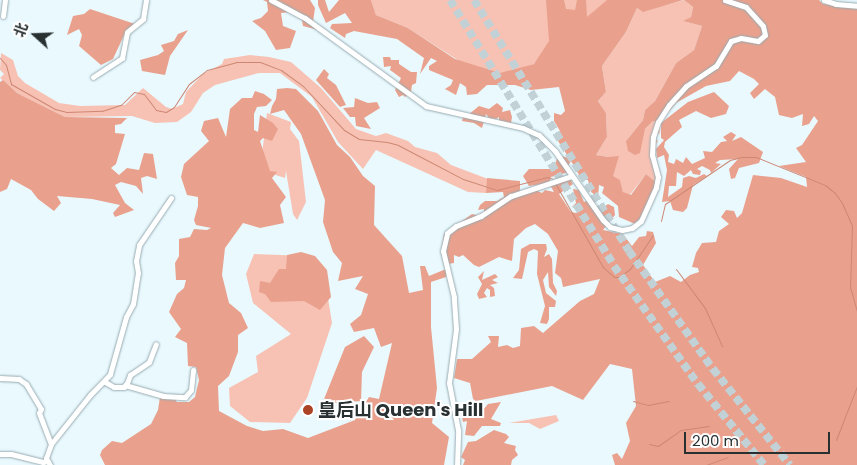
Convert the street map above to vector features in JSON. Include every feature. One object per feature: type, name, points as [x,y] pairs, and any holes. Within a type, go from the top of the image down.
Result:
[{"type":"street","points":[[3,16],[5,0]]},
{"type":"street","points":[[93,76],[103,72],[110,64],[122,58],[127,32],[142,22],[146,0]]},
{"type":"street","points":[[271,0],[305,18],[426,106],[536,134],[550,145],[596,212],[608,225],[626,230],[634,227],[641,221],[657,184],[652,142],[655,128],[664,111],[682,90],[716,66],[731,41],[743,38],[758,41],[765,35],[763,26],[748,9],[740,3],[725,0]]},
{"type":"street","points":[[824,0],[836,4],[857,6]]},
{"type":"street","points":[[457,465],[458,430],[449,383],[456,329],[454,297],[443,251],[444,240],[450,230],[481,216],[506,199],[572,176]]},
{"type":"street","points":[[0,454],[12,454],[48,463],[51,444],[90,395],[105,382],[110,374],[126,317],[133,304],[138,273],[139,245],[171,198]]},
{"type":"street","points":[[125,385],[130,375],[150,362],[156,344]]},
{"type":"street","points":[[105,382],[117,388],[125,385],[163,396],[185,397],[191,390],[193,370]]},
{"type":"street","points":[[0,378],[19,379],[26,384],[41,409],[39,413],[51,444]]},
{"type":"shaded area","points":[[263,0],[310,0],[315,8],[313,22],[326,32],[303,26],[301,15],[290,12],[281,13],[283,26],[296,31],[290,48],[276,50],[265,31],[252,21],[261,18],[268,11],[267,2]]},
{"type":"shaded area","points":[[318,0],[325,0],[329,12],[339,0],[371,0],[376,15],[408,28],[455,59],[500,73],[534,64],[549,41],[546,0],[564,0],[566,9],[575,10],[577,0],[586,0],[587,17],[607,0],[683,0],[643,12],[637,8],[626,32],[602,66],[606,92],[598,101],[606,113],[607,137],[596,155],[619,156],[613,176],[620,180],[623,192],[631,195],[646,174],[657,183],[641,217],[635,224],[619,217],[618,206],[602,193],[604,187],[599,185],[598,197],[591,192],[588,180],[582,180],[571,161],[568,166],[569,172],[551,177],[549,183],[529,186],[523,176],[529,169],[557,169],[554,167],[558,156],[542,134],[561,156],[569,158],[558,141],[560,131],[554,121],[554,113],[561,115],[565,111],[559,87],[531,90],[515,85],[487,85],[477,94],[467,95],[466,87],[460,83],[456,95],[445,89],[451,85],[453,80],[429,70],[429,66],[437,61],[431,58],[420,74],[424,58],[397,39],[354,31],[346,34],[345,38],[330,28],[332,24],[352,23],[345,13],[326,23],[318,5]]},
{"type":"shaded area","points":[[371,0],[547,0],[551,22],[549,46],[534,64],[495,77],[478,73],[408,28],[376,15]]},
{"type":"shaded area","points":[[561,0],[608,0],[586,21],[565,10]]},
{"type":"shaded area","points":[[684,0],[693,7],[691,17],[684,21],[702,26],[694,50],[676,63],[655,101],[645,110],[643,120],[626,141],[645,129],[653,121],[659,123],[660,133],[654,136],[658,141],[653,149],[657,183],[646,174],[629,196],[623,192],[620,181],[613,176],[609,157],[596,155],[607,137],[606,113],[598,101],[606,92],[602,66],[626,32],[637,8],[642,11]]},
{"type":"shaded area","points":[[684,0],[819,0],[823,4],[857,8],[857,465],[615,465],[612,455],[617,453],[622,459],[630,441],[626,423],[636,406],[632,369],[610,364],[583,400],[552,386],[476,401],[473,399],[470,383],[454,378],[457,359],[472,359],[491,342],[488,336],[499,336],[498,347],[507,345],[513,348],[520,346],[521,328],[534,326],[543,333],[580,301],[594,294],[600,279],[563,287],[561,278],[555,273],[558,251],[548,234],[535,224],[526,228],[514,239],[512,261],[499,257],[479,267],[463,255],[459,257],[454,255],[454,263],[448,264],[441,254],[444,234],[472,214],[484,217],[484,209],[478,210],[485,201],[497,201],[504,197],[503,192],[486,193],[487,178],[520,181],[520,191],[533,189],[542,193],[545,190],[554,192],[550,185],[570,179],[573,184],[559,194],[571,212],[576,213],[582,210],[572,207],[576,203],[573,189],[579,190],[584,202],[592,199],[599,211],[608,204],[614,207],[615,215],[603,230],[623,234],[632,246],[639,237],[646,236],[647,231],[653,232],[656,243],[643,265],[655,282],[670,276],[681,282],[690,275],[699,272],[698,268],[692,267],[696,253],[702,243],[716,242],[719,231],[729,224],[721,217],[726,210],[734,211],[737,218],[742,213],[753,175],[781,178],[807,187],[806,177],[779,166],[806,162],[796,148],[802,145],[818,121],[814,116],[809,124],[802,126],[803,114],[792,118],[779,115],[775,97],[765,89],[754,99],[750,93],[759,84],[739,71],[730,81],[706,86],[676,103],[659,123],[653,121],[645,129],[640,153],[635,155],[628,151],[626,141],[643,120],[645,110],[655,101],[676,63],[694,50],[702,26],[683,21],[691,17],[693,7]]},
{"type":"shaded area","points":[[90,9],[135,24],[126,31],[113,59],[101,65],[79,46],[82,35],[79,29],[67,35],[73,16],[84,14]]},
{"type":"shaded area","points":[[188,30],[170,56],[165,75],[142,71],[140,60],[158,55],[164,51],[161,45],[174,41],[178,34]]},
{"type":"shaded area","points":[[1,53],[13,60],[18,76],[25,83],[59,103],[80,106],[125,105],[143,88],[166,107],[172,109],[183,104],[186,92],[203,74],[222,64],[224,59],[250,55],[291,62],[321,88],[356,129],[376,136],[386,133],[408,141],[415,147],[437,153],[451,165],[488,179],[486,193],[468,192],[376,150],[363,169],[338,142],[312,97],[280,73],[259,73],[215,85],[203,93],[191,112],[177,122],[155,123],[132,116],[65,117],[17,93],[0,78],[4,74],[0,70]]},
{"type":"shaded area","points":[[383,57],[399,60],[399,64],[411,72],[417,72],[416,83],[412,85],[411,92],[405,97],[403,95],[399,97],[395,90],[401,78],[390,70],[391,66],[384,67]]},
{"type":"shaded area","points":[[324,69],[329,74],[327,78],[336,85],[346,105],[340,107],[316,80]]},
{"type":"shaded area","points":[[3,80],[17,93],[65,117],[127,118],[121,124],[115,125],[115,133],[125,134],[116,164],[111,168],[119,175],[127,168],[139,170],[144,153],[153,154],[157,179],[147,176],[141,178],[143,194],[136,186],[121,182],[115,185],[125,203],[134,210],[115,217],[113,213],[120,205],[92,199],[57,196],[61,203],[54,211],[38,199],[31,190],[11,179],[7,189],[0,192],[0,82]]},
{"type":"shaded area","points":[[277,89],[296,89],[318,111],[337,145],[350,157],[363,176],[375,186],[374,225],[402,256],[409,293],[423,290],[420,266],[425,266],[429,276],[446,269],[446,277],[431,282],[431,327],[437,388],[432,423],[449,437],[444,465],[105,465],[100,455],[102,450],[112,441],[122,443],[151,424],[158,410],[160,397],[172,396],[177,402],[189,402],[195,397],[199,380],[196,367],[188,366],[187,343],[175,337],[181,329],[169,312],[177,294],[184,288],[186,280],[176,280],[175,263],[179,256],[179,239],[190,237],[194,229],[207,230],[211,228],[196,225],[194,220],[198,206],[198,197],[187,195],[181,177],[184,164],[209,141],[201,131],[204,121],[218,118],[226,137],[230,109],[242,98],[252,98],[255,91],[264,94],[272,100],[266,106],[257,107],[254,114],[254,130],[258,132],[260,115],[273,123],[278,129],[272,141],[263,138],[260,141],[270,171],[277,172],[272,178],[286,197],[280,205],[284,223],[260,228],[243,223],[225,248],[222,275],[229,303],[241,313],[248,328],[238,335],[238,352],[229,376],[218,386],[219,411],[247,426],[263,431],[283,429],[308,438],[355,420],[369,397],[379,399],[392,343],[381,347],[374,328],[354,332],[350,324],[361,315],[368,294],[355,289],[363,276],[338,281],[342,263],[333,252],[323,222],[325,200],[301,134],[284,110],[270,114],[276,99]]},
{"type":"shaded area","points":[[714,92],[729,106],[726,114],[711,118],[696,111],[679,120],[682,127],[665,142],[664,147],[669,155],[668,162],[674,164],[676,159],[683,163],[686,157],[692,164],[705,158],[703,151],[712,152],[721,142],[727,141],[723,137],[731,132],[736,135],[732,141],[741,137],[763,152],[759,163],[739,168],[735,178],[731,179],[729,169],[738,159],[720,160],[715,163],[721,164],[711,173],[710,170],[702,166],[697,169],[701,171],[700,175],[693,174],[691,170],[684,176],[677,172],[676,186],[669,186],[668,197],[682,187],[683,178],[689,176],[696,178],[704,174],[707,176],[693,185],[687,208],[683,212],[673,210],[670,201],[662,202],[667,170],[664,155],[657,158],[656,149],[664,140],[661,138],[661,123],[688,102]]},
{"type":"shaded area","points":[[355,98],[368,103],[377,102],[380,108],[364,118],[371,129],[356,126],[355,117],[350,117],[343,108],[354,107]]},
{"type":"shaded area","points":[[497,103],[503,108],[502,112],[510,110],[511,123],[499,121],[499,117],[496,119],[489,118],[486,114],[482,128],[474,123],[462,121],[464,114],[468,115],[479,106],[489,109]]},
{"type":"shaded area","points":[[267,113],[291,122],[290,129],[299,141],[306,202],[297,220],[293,214],[286,171],[285,178],[260,170]]},
{"type":"shaded area","points":[[530,244],[546,244],[547,249],[544,257],[549,254],[552,259],[553,283],[557,291],[556,296],[549,287],[548,272],[543,280],[546,293],[556,301],[555,307],[549,307],[547,324],[540,323],[545,306],[537,274],[538,251],[534,249],[528,252],[522,279],[513,278],[519,270],[521,249]]},
{"type":"shaded area","points":[[301,252],[315,256],[327,270],[331,297],[320,310],[304,301],[271,302],[265,294],[259,292],[260,281],[270,283],[279,269],[286,269],[287,255]]},
{"type":"shaded area","points":[[254,254],[307,256],[323,267],[332,323],[307,398],[290,423],[250,422],[230,406],[229,388],[258,372],[256,356],[291,334],[253,303],[246,274]]},
{"type":"shaded area","points":[[484,271],[482,280],[495,274],[498,277],[492,280],[498,283],[490,285],[494,288],[495,296],[490,297],[490,290],[487,288],[484,293],[487,297],[479,299],[477,294],[482,284],[478,277]]},
{"type":"shaded area","points":[[364,336],[374,347],[362,372],[361,401],[322,404],[345,347]]},
{"type":"shaded area","points":[[501,402],[491,419],[501,423],[500,426],[482,426],[474,436],[465,435],[467,421],[463,422],[461,413],[471,409],[474,403],[482,403],[470,414],[470,417],[477,417],[488,404]]},
{"type":"shaded area","points":[[556,415],[559,421],[540,429],[529,423],[509,423]]},
{"type":"shaded area","points":[[494,430],[509,437],[504,443],[516,446],[515,450],[518,455],[512,460],[511,465],[463,465],[465,460],[461,457],[468,442],[476,441]]},
{"type":"waterway","points":[[0,58],[6,65],[11,84],[55,109],[66,112],[102,111],[121,105],[134,92],[144,94],[156,110],[166,112],[174,107],[189,84],[207,70],[236,62],[260,62],[281,70],[303,86],[344,130],[359,139],[398,145],[463,179],[497,190],[547,177],[553,179]]},
{"type":"waterway","points":[[661,221],[665,204],[730,160],[742,157],[756,157],[825,185],[835,193],[842,203],[852,225],[850,287],[857,312]]},
{"type":"waterway","points":[[555,183],[603,267],[614,277],[619,277],[630,269],[653,235]]},
{"type":"waterway","points":[[676,269],[705,308],[722,346]]},
{"type":"waterway","points":[[836,440],[857,386]]},
{"type":"waterway","points":[[633,401],[648,405],[669,401]]},
{"type":"waterway","points":[[649,444],[658,446],[681,430],[709,426]]},
{"type":"waterway","points":[[706,465],[728,457]]},
{"type":"tunnel","points":[[450,0],[614,266],[698,384],[764,465]]},
{"type":"tunnel","points":[[474,0],[629,251],[713,369],[790,465]]},
{"type":"place","name":"皇后山 Queen's Hill","points":[[308,410]]}]
